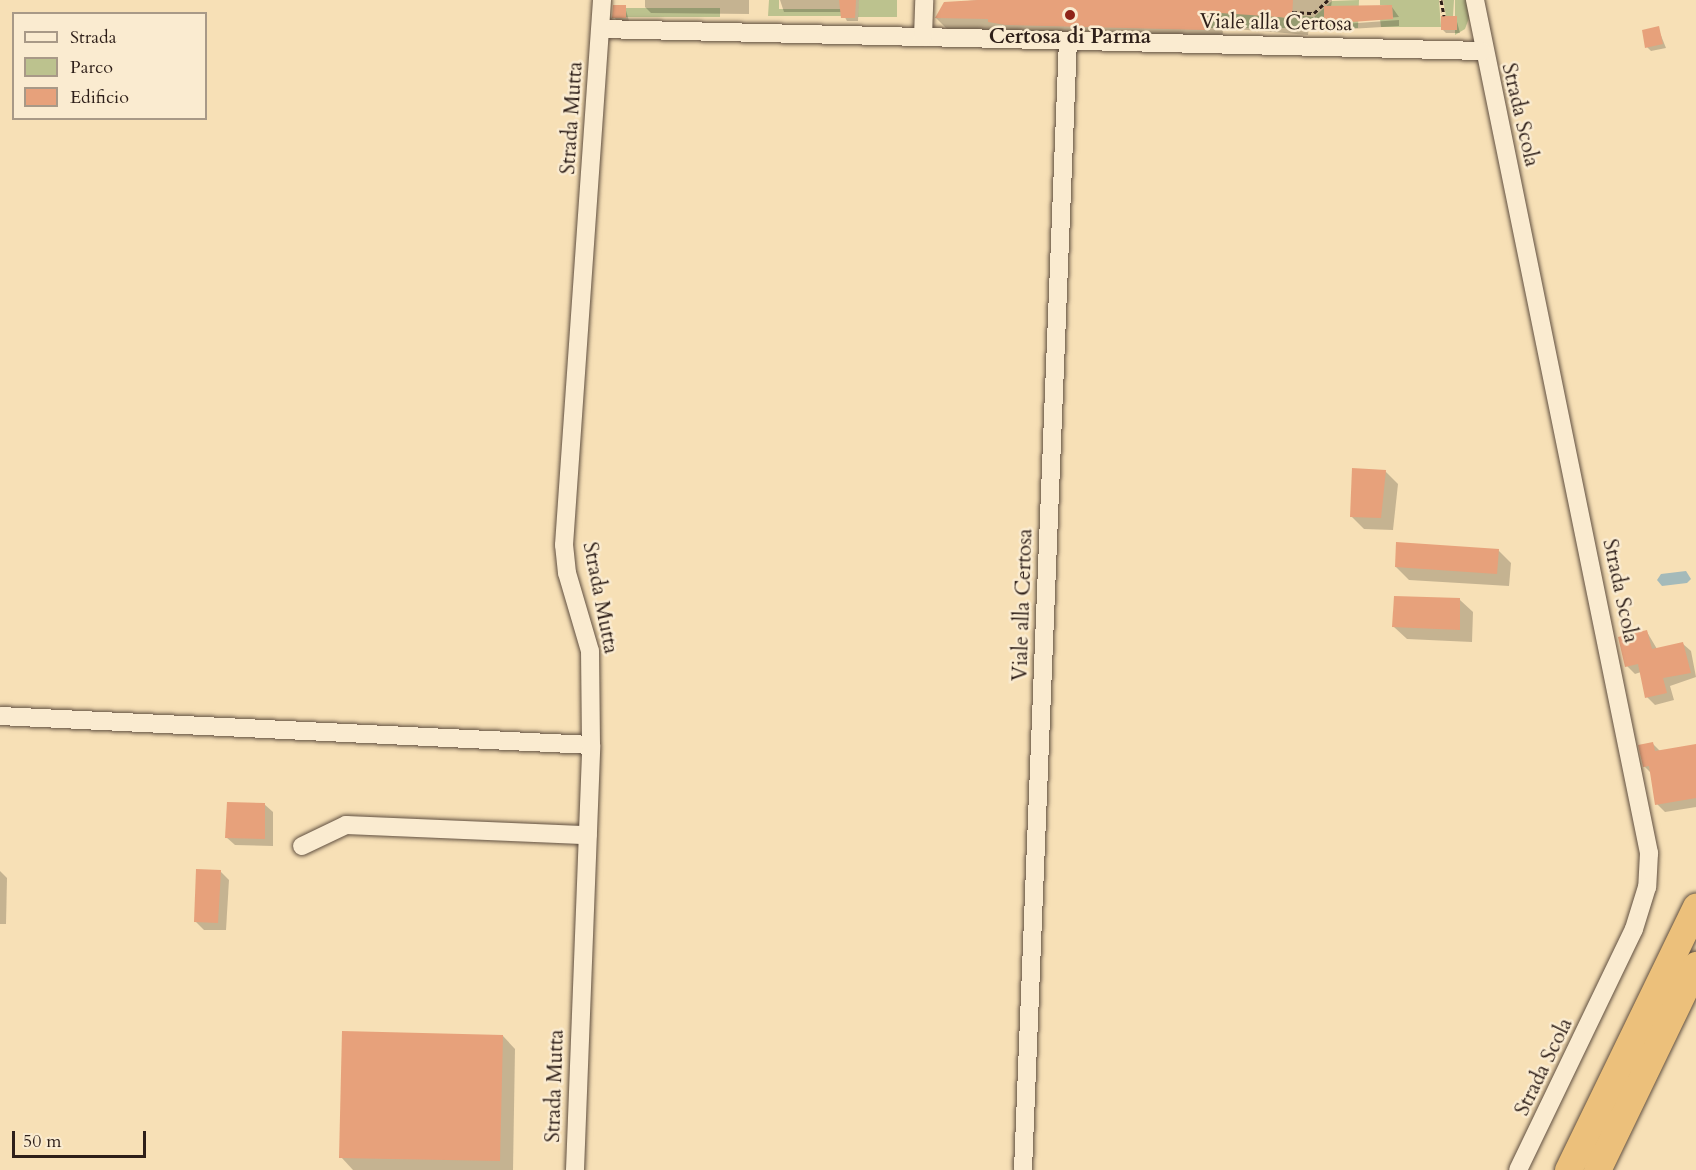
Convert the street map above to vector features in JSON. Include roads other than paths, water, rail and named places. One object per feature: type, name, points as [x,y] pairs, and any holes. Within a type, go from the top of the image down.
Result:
[{"type":"highway","points":[[1568,1170],[1696,906]]},
{"type":"highway","points":[[1597,1170],[1696,965]]},
{"type":"street","name":"Strada Mutta","points":[[575,1170],[591,745],[590,651],[567,573],[564,545],[602,0]]},
{"type":"street","points":[[923,37],[924,0]]},
{"type":"street","name":"Strada Scola","points":[[1475,0],[1482,51],[1641,804],[1648,853],[1647,887],[1634,929],[1518,1170]]},
{"type":"street","name":"Viale alla Certosa","points":[[601,29],[1482,51]]},
{"type":"street","name":"Viale alla Certosa","points":[[1023,1170],[1068,41]]},
{"type":"street","points":[[0,716],[591,745]]},
{"type":"street","points":[[302,846],[346,825],[588,835]]},
{"type":"street","points":[[1669,1020],[1696,979]]},
{"type":"place","name":"Certosa di Parma","points":[[1070,15]]}]
